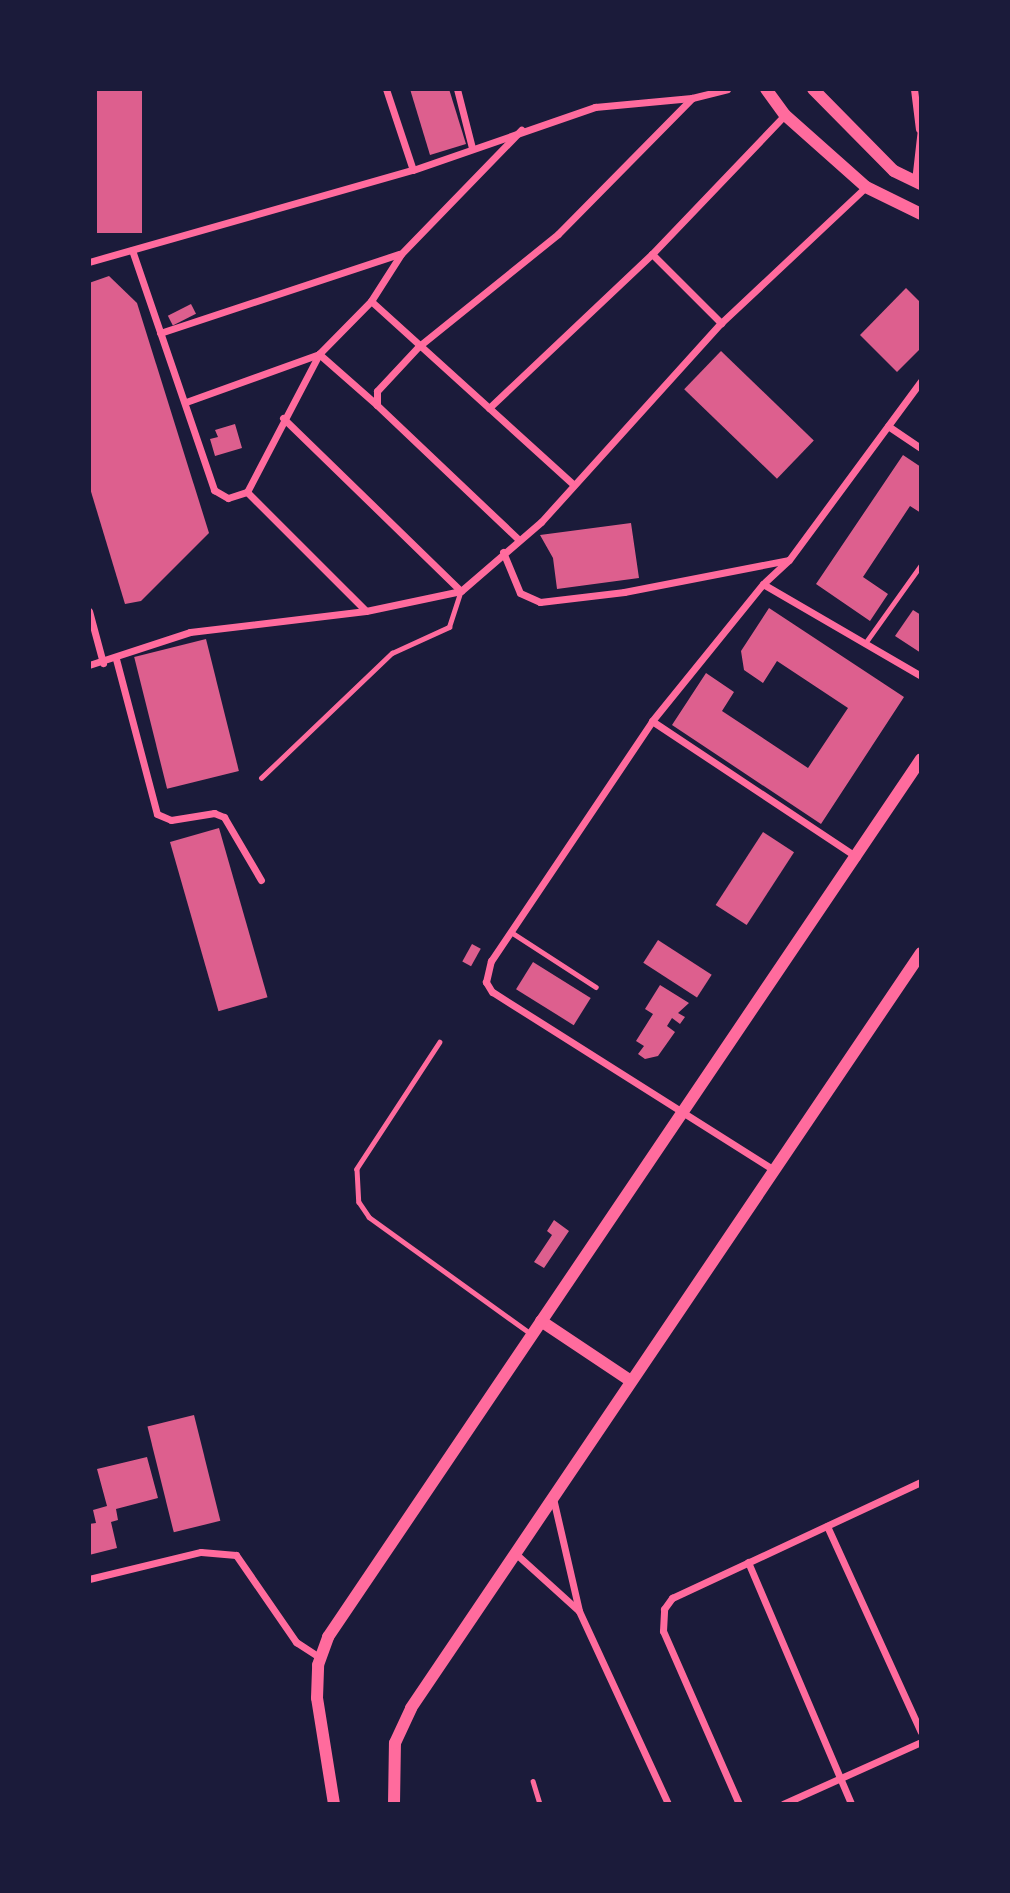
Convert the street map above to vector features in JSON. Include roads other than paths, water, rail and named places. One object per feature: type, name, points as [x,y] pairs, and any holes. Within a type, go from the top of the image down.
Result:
[{"type":"main road","points":[[766,89],[785,115],[866,187],[921,214]]},
{"type":"main road","points":[[813,89],[894,171],[918,183]]},
{"type":"main road","points":[[334,1804],[317,1698],[321,1658],[328,1637],[921,759]]},
{"type":"main road","points":[[394,1804],[392,1766],[406,1717],[921,953]]},
{"type":"main road","points":[[541,1321],[631,1381]]},
{"type":"street","points":[[386,89],[413,170]]},
{"type":"street","points":[[457,89],[472,148]]},
{"type":"street","points":[[89,262],[413,170],[521,130],[594,107],[692,98],[727,89]]},
{"type":"street","points":[[914,89],[920,129],[918,183]]},
{"type":"street","points":[[377,405],[381,382],[418,347],[558,234],[692,98]]},
{"type":"street","points":[[489,408],[652,254],[785,115]]},
{"type":"street","points":[[132,250],[214,490],[228,498],[247,492],[283,418],[319,354],[371,301],[401,254],[521,130]]},
{"type":"street","points":[[89,665],[116,659],[190,632],[366,611],[461,591],[518,539],[541,522],[721,323],[866,187]]},
{"type":"street","points":[[160,333],[401,254]]},
{"type":"street","points":[[652,254],[721,323]]},
{"type":"street","points":[[371,301],[418,347],[573,484]]},
{"type":"street","points":[[186,402],[319,354]]},
{"type":"street","points":[[319,354],[377,405],[518,539]]},
{"type":"street","points":[[774,1170],[492,992],[486,982],[491,961],[652,720],[763,584],[789,560],[921,381]]},
{"type":"street","points":[[283,418],[461,591]]},
{"type":"street","points":[[888,426],[921,448]]},
{"type":"street","points":[[247,492],[366,611]]},
{"type":"street","points":[[503,552],[520,593],[540,602],[624,592],[789,560]]},
{"type":"street","points":[[763,584],[921,676]]},
{"type":"street","points":[[89,611],[103,663]]},
{"type":"street","points":[[116,659],[157,814],[171,820],[214,813],[224,817],[261,880]]},
{"type":"street","points":[[652,720],[857,857]]},
{"type":"street","points":[[739,1804],[662,1619],[672,1598],[921,1482]]},
{"type":"street","points":[[553,1496],[579,1611],[668,1804]]},
{"type":"street","points":[[827,1526],[921,1732]]},
{"type":"street","points":[[89,1579],[201,1552],[236,1555],[296,1642],[321,1658]]},
{"type":"street","points":[[515,1553],[579,1611]]},
{"type":"street","points":[[748,1562],[851,1804]]},
{"type":"street","points":[[783,1804],[921,1742]]},
{"type":"lane","points":[[866,642],[921,565]]},
{"type":"lane","points":[[261,778],[392,653],[449,627],[461,591]]},
{"type":"lane","points":[[511,932],[596,987]]},
{"type":"lane","points":[[440,1042],[363,1157],[357,1169],[359,1202],[369,1216],[531,1334]]},
{"type":"lane","points":[[533,1781],[540,1804]]}]
